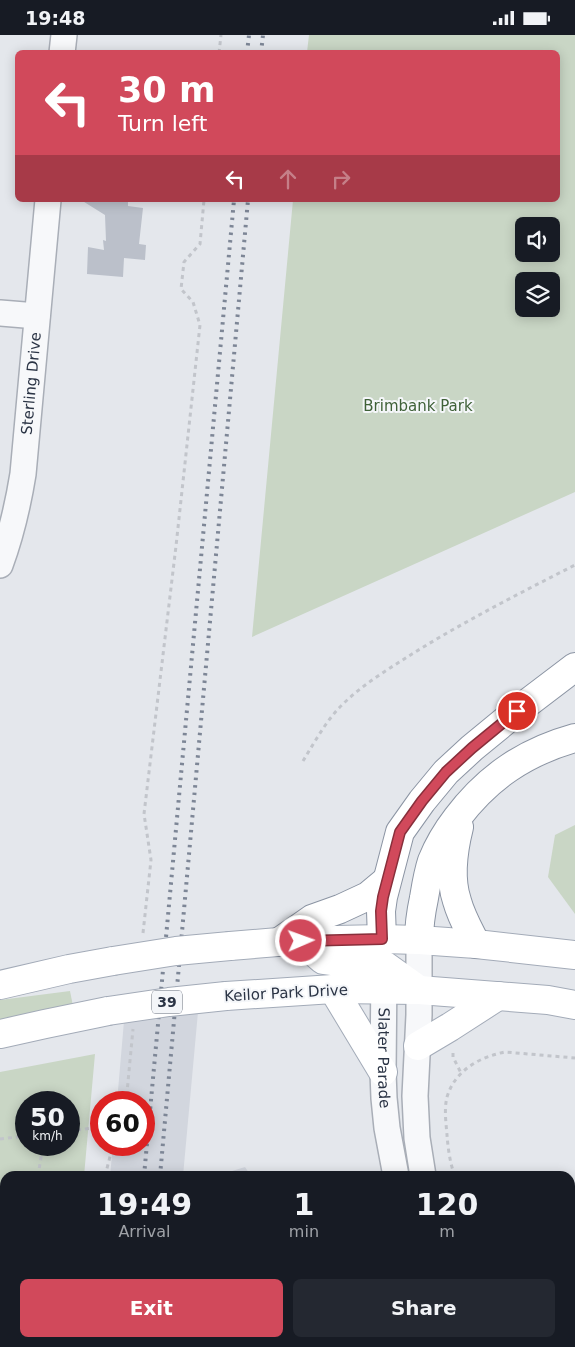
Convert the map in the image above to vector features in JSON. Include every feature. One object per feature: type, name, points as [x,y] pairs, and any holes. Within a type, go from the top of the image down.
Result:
[{"type":"main road","points":[[383,965],[381,911],[386,881],[400,832],[446,772],[517,711],[575,667]]},
{"type":"main road","points":[[419,940],[421,916],[432,861],[450,827],[483,787],[518,761],[541,750],[575,738]]},
{"type":"main road","points":[[464,809],[453,857],[454,887],[456,900],[476,944]]},
{"type":"main road","points":[[290,942],[312,919],[340,909],[368,895],[386,881]]},
{"type":"main road","name":"Keilor Park Drive","points":[[0,1035],[108,1011],[168,1002],[226,995],[333,989],[383,965],[419,940],[575,955]]},
{"type":"main road","name":"Keilor Park Drive","points":[[0,985],[68,969],[176,951],[290,942],[383,965],[419,990],[548,1000],[575,1005]]},
{"type":"main road","points":[[333,989],[383,1072]]},
{"type":"main road","points":[[418,1046],[498,996]]},
{"type":"street","points":[[62,50],[64,35]]},
{"type":"street","name":"Sterling Drive","points":[[0,565],[19,502],[23,474],[48,202]]},
{"type":"street","points":[[0,313],[37,316]]},
{"type":"street","name":"Slater Parade","points":[[419,940],[418,1046],[415,1096],[422,1171]]},
{"type":"street","name":"Slater Parade","points":[[383,965],[383,1072],[387,1128],[395,1171]]},
{"type":"path","points":[[219,50],[221,35]]},
{"type":"path","points":[[143,938],[151,860],[144,814],[200,325],[193,302],[181,289],[184,263],[200,244],[204,202]]},
{"type":"path","points":[[303,761],[338,708],[364,685],[450,631],[575,565]]},
{"type":"path","points":[[127,1091],[134,1025]]},
{"type":"path","points":[[454,1171],[448,1147],[445,1115],[447,1096],[461,1073],[481,1059],[505,1052],[575,1058]]},
{"type":"path","points":[[0,1139],[15,1137]]},
{"type":"path","points":[[39,1171],[41,1156]]},
{"type":"path","points":[[106,1171],[110,1156]]},
{"type":"shaded area","points":[[198,1012],[183,1171],[110,1171],[112,1156],[155,1156],[155,1091],[118,1091],[124,1021]]},
{"type":"shaded area","points":[[245,1167],[248,1171],[232,1171]]},
{"type":"green space","name":"Brimbank Park","points":[[309,35],[575,35],[575,492],[252,637],[293,202],[560,202],[560,50],[307,50]]},
{"type":"green space","points":[[575,825],[575,914],[548,877],[555,835]]},
{"type":"green space","points":[[70,991],[73,1006],[0,1024],[0,1000]]},
{"type":"green space","points":[[95,1054],[92,1091],[90,1091],[84,1171],[0,1171],[0,1072]]},
{"type":"building","points":[[84,202],[128,202],[128,206],[143,208],[139,244],[146,245],[145,260],[124,258],[123,277],[87,274],[88,247],[104,250],[103,240],[106,241],[105,215]]},
{"type":"railway","points":[[247,50],[249,35]]},
{"type":"railway","points":[[261,50],[263,35]]},
{"type":"railway","points":[[144,1171],[234,202]]},
{"type":"railway","points":[[160,1171],[248,202]]},
{"type":"route","points":[[301,941],[382,939],[381,911],[383,897],[400,832],[446,772],[517,711]]}]
